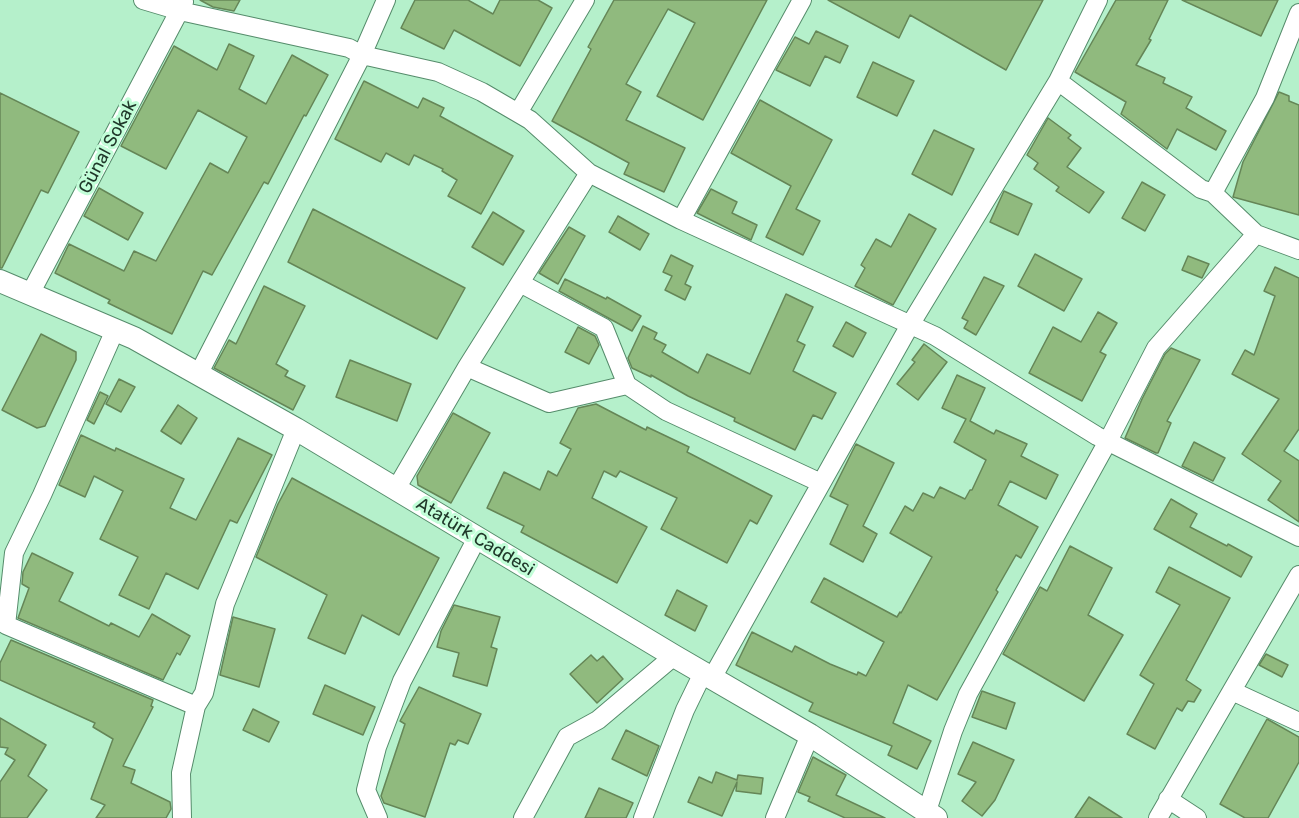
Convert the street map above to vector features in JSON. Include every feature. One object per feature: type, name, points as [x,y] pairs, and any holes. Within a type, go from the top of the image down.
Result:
[{"type":"street","points":[[143,0],[182,5],[349,48],[362,55],[438,72],[482,92],[530,120],[589,173],[681,220],[935,336],[1086,430],[1299,537]]},
{"type":"street","points":[[198,375],[362,55],[386,0]]},
{"type":"street","points":[[518,113],[585,0]]},
{"type":"street","points":[[681,220],[802,0]]},
{"type":"street","points":[[643,818],[685,710],[821,483],[910,325],[1058,81],[1098,0]]},
{"type":"street","name":"Günal Sokak","points":[[30,294],[182,5]]},
{"type":"street","points":[[1213,193],[1265,98],[1299,13]]},
{"type":"street","points":[[1058,81],[1201,189],[1213,193],[1256,234],[1299,250]]},
{"type":"street","points":[[396,489],[467,367],[589,173]]},
{"type":"street","points":[[932,814],[953,731],[968,694],[1108,441],[1156,348],[1256,234]]},
{"type":"street","name":"Atatürk Caddesi","points":[[0,281],[134,338],[296,429],[810,735],[932,814]]},
{"type":"street","points":[[520,283],[604,328],[627,385],[666,411],[821,483]]},
{"type":"street","points":[[116,330],[14,553],[6,625],[196,706]]},
{"type":"street","points":[[467,367],[549,403],[627,385]]},
{"type":"street","points":[[182,818],[181,773],[196,706],[204,693],[225,604],[296,429]]},
{"type":"street","points":[[378,818],[366,790],[377,747],[402,681],[477,538]]},
{"type":"street","points":[[1158,818],[1299,575]]},
{"type":"street","points":[[523,818],[567,737],[598,720],[674,656]]},
{"type":"street","points":[[1232,692],[1299,722]]},
{"type":"street","points":[[775,818],[810,735]]},
{"type":"street","points":[[1168,800],[1197,818]]},
{"type":"building","points":[[200,0],[240,0],[234,11],[213,7]]},
{"type":"building","points":[[415,0],[468,0],[493,14],[500,0],[538,0],[552,8],[520,66],[454,30],[444,49],[401,28]]},
{"type":"building","points":[[614,0],[767,0],[703,120],[657,96],[695,23],[668,9],[626,84],[641,92],[626,120],[685,148],[664,192],[624,174],[629,163],[552,121],[591,49],[588,47]]},
{"type":"building","points":[[828,0],[1043,0],[1006,70],[910,15],[899,38]]},
{"type":"building","points":[[1116,0],[1168,0],[1149,39],[1151,40],[1136,65],[1165,78],[1163,83],[1192,97],[1186,108],[1226,131],[1216,150],[1177,129],[1167,149],[1121,114],[1126,102],[1075,72]]},
{"type":"building","points":[[1182,0],[1278,0],[1261,36]]},
{"type":"building","points":[[816,31],[848,46],[840,63],[825,56],[810,86],[776,70],[795,37],[809,44]]},
{"type":"building","points":[[229,44],[254,56],[239,89],[266,104],[292,55],[328,75],[268,184],[264,182],[212,275],[203,271],[172,334],[108,303],[110,300],[55,273],[69,244],[124,271],[134,251],[156,261],[210,163],[228,173],[247,137],[198,110],[166,169],[121,146],[174,46],[217,70]]},
{"type":"building","points":[[873,62],[914,81],[897,116],[857,97]]},
{"type":"building","points":[[364,81],[418,108],[423,98],[444,108],[440,116],[513,156],[481,214],[448,196],[457,180],[442,171],[443,169],[414,155],[409,165],[386,153],[381,162],[335,139]]},
{"type":"building","points":[[1279,92],[1289,96],[1289,101],[1299,105],[1299,215],[1233,197],[1243,162]]},
{"type":"building","points":[[0,93],[79,132],[48,193],[41,190],[2,268],[0,268]]},
{"type":"building","points":[[760,100],[832,140],[796,209],[820,221],[803,255],[766,237],[791,186],[731,153]]},
{"type":"building","points":[[1048,118],[1071,135],[1068,138],[1081,148],[1067,167],[1104,192],[1089,213],[1056,191],[1059,187],[1034,169],[1038,163],[1027,155]]},
{"type":"building","points":[[934,130],[974,149],[952,195],[912,174]]},
{"type":"building","points":[[1142,182],[1165,195],[1145,231],[1122,218]]},
{"type":"building","points":[[99,188],[143,213],[128,240],[84,216]]},
{"type":"building","points":[[711,189],[737,202],[732,213],[757,225],[751,240],[697,213]]},
{"type":"building","points":[[1004,191],[1032,204],[1018,235],[990,222]]},
{"type":"building","points":[[313,209],[465,288],[437,339],[288,262]]},
{"type":"building","points":[[493,212],[524,231],[503,265],[472,247]]},
{"type":"building","points":[[909,214],[936,229],[893,305],[855,286],[865,268],[861,265],[876,239],[891,247]]},
{"type":"building","points":[[618,216],[649,234],[640,250],[609,232]]},
{"type":"building","points":[[569,227],[585,236],[558,284],[539,273]]},
{"type":"building","points":[[1035,254],[1082,279],[1064,311],[1018,286]]},
{"type":"building","points":[[671,255],[693,266],[685,284],[691,287],[685,300],[665,290],[672,276],[663,272]]},
{"type":"building","points":[[1188,256],[1209,264],[1202,278],[1182,270]]},
{"type":"building","points":[[1275,267],[1299,278],[1299,429],[1284,451],[1299,461],[1299,522],[1268,500],[1281,481],[1242,454],[1279,399],[1232,374],[1245,350],[1254,355],[1275,296],[1264,291]]},
{"type":"building","points":[[984,277],[1004,286],[976,335],[964,328],[968,321],[962,318]]},
{"type":"building","points":[[565,279],[606,299],[607,297],[641,316],[632,331],[559,291]]},
{"type":"building","points":[[264,286],[305,306],[276,364],[288,371],[285,376],[305,386],[293,410],[214,368],[229,340],[236,344]]},
{"type":"building","points":[[786,294],[813,307],[797,341],[805,345],[793,371],[836,393],[822,419],[813,415],[795,450],[734,421],[735,418],[688,396],[651,375],[651,377],[632,368],[628,358],[643,326],[657,333],[654,339],[666,345],[662,352],[698,373],[707,354],[750,374]]},
{"type":"building","points":[[1098,312],[1117,323],[1100,352],[1106,355],[1082,401],[1029,373],[1053,327],[1081,342]]},
{"type":"building","points":[[846,322],[866,333],[853,357],[833,346]]},
{"type":"building","points":[[578,327],[595,336],[599,345],[589,364],[565,352]]},
{"type":"building","points":[[41,334],[76,352],[76,360],[45,426],[37,428],[2,410]]},
{"type":"building","points":[[924,344],[947,362],[918,400],[897,384],[915,362],[912,360]]},
{"type":"building","points":[[1171,348],[1200,360],[1167,421],[1171,423],[1156,453],[1125,438],[1165,354]]},
{"type":"building","points":[[350,360],[411,384],[397,421],[336,397]]},
{"type":"building","points":[[957,375],[985,388],[970,421],[994,434],[996,430],[1027,444],[1021,456],[1058,475],[1046,499],[1010,481],[998,505],[1038,527],[1021,558],[1016,555],[996,590],[998,592],[937,700],[908,685],[893,723],[931,741],[917,769],[888,755],[892,746],[809,711],[813,703],[736,665],[752,632],[792,652],[795,646],[830,664],[857,675],[858,672],[866,676],[884,642],[811,602],[824,578],[897,617],[901,613],[932,557],[890,533],[905,506],[913,511],[923,493],[934,498],[940,487],[965,499],[972,490],[986,460],[954,442],[966,419],[942,408]]},
{"type":"building","points":[[119,379],[135,387],[121,412],[106,404]]},
{"type":"building","points":[[100,392],[108,396],[94,424],[87,420]]},
{"type":"building","points":[[596,404],[646,430],[647,427],[689,447],[687,452],[772,496],[757,524],[750,520],[727,563],[661,529],[677,498],[620,471],[616,477],[604,471],[592,498],[647,527],[617,583],[521,532],[524,526],[487,508],[504,472],[540,490],[548,471],[557,476],[571,449],[560,443],[578,408]]},
{"type":"building","points":[[178,405],[197,418],[181,444],[161,431]]},
{"type":"building","points":[[453,413],[490,433],[451,503],[418,485],[417,476]]},
{"type":"building","points":[[81,435],[184,479],[170,508],[196,520],[238,438],[272,455],[237,523],[230,520],[198,589],[166,573],[149,609],[119,595],[138,557],[100,539],[123,491],[94,476],[85,497],[59,485]]},
{"type":"building","points":[[1194,442],[1225,458],[1213,481],[1182,466]]},
{"type":"building","points":[[856,444],[894,463],[863,526],[877,534],[863,562],[830,544],[848,505],[830,496]]},
{"type":"building","points":[[292,478],[439,558],[399,635],[362,615],[345,654],[308,638],[327,595],[256,557],[278,504]]},
{"type":"building","points":[[1171,499],[1197,514],[1190,527],[1252,557],[1241,577],[1154,529]]},
{"type":"building","points":[[1070,546],[1112,568],[1088,615],[1123,635],[1084,701],[1003,654],[1040,587],[1047,591]]},
{"type":"building","points":[[32,553],[73,573],[59,601],[109,626],[111,623],[139,637],[152,614],[190,636],[180,655],[177,653],[163,680],[18,618],[29,588],[22,584],[23,572]]},
{"type":"building","points":[[1169,567],[1230,598],[1186,680],[1201,690],[1194,702],[1188,701],[1182,711],[1177,708],[1155,749],[1127,734],[1154,684],[1140,675],[1180,605],[1156,592]]},
{"type":"building","points":[[677,590],[707,606],[695,631],[665,615]]},
{"type":"building","points":[[454,605],[500,617],[491,647],[497,649],[487,686],[453,676],[459,653],[437,647],[441,631]]},
{"type":"building","points":[[233,617],[275,629],[259,687],[220,675]]},
{"type":"building","points":[[11,640],[153,700],[151,706],[153,707],[123,766],[135,770],[131,783],[170,802],[171,809],[166,818],[96,818],[105,805],[91,799],[113,739],[93,727],[95,723],[0,680],[0,663]]},
{"type":"building","points":[[1266,654],[1288,665],[1282,677],[1259,665]]},
{"type":"building","points":[[591,655],[597,661],[603,656],[623,679],[597,703],[570,674]]},
{"type":"building","points":[[325,685],[375,707],[363,735],[313,714]]},
{"type":"building","points":[[419,687],[481,714],[468,744],[458,740],[455,745],[450,743],[425,817],[384,803],[381,796],[405,724],[400,721]]},
{"type":"building","points":[[982,691],[1015,703],[1006,729],[972,717]]},
{"type":"building","points":[[253,709],[279,722],[269,742],[243,730]]},
{"type":"building","points":[[0,718],[46,745],[28,776],[47,790],[27,818],[0,818],[0,782],[15,760],[5,754],[8,748],[0,747]]},
{"type":"building","points":[[1267,719],[1299,737],[1299,762],[1268,818],[1245,818],[1220,804]]},
{"type":"building","points":[[626,730],[659,746],[647,776],[612,759]]},
{"type":"building","points":[[973,742],[1014,760],[995,800],[982,816],[962,801],[976,782],[958,774]]},
{"type":"building","points":[[813,757],[846,775],[836,795],[885,818],[845,818],[808,801],[810,797],[798,792]]},
{"type":"building","points":[[716,772],[737,780],[738,775],[763,778],[761,794],[736,791],[737,782],[722,816],[688,802],[699,777],[712,783]]},
{"type":"building","points":[[599,788],[633,803],[626,818],[585,818]]},
{"type":"building","points":[[1089,797],[1122,818],[1075,818]]}]
